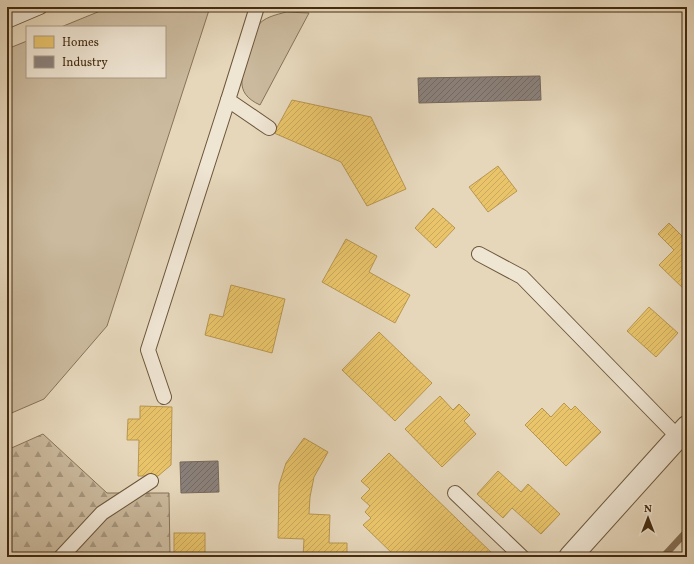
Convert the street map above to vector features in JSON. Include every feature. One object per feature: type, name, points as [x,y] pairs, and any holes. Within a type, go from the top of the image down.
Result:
[{"type":"street","points":[[570,557],[682,432]]},
{"type":"lane","points":[[7,21],[40,7]]},
{"type":"lane","points":[[164,397],[148,350],[257,7]]},
{"type":"lane","points":[[228,100],[269,128]]},
{"type":"lane","points":[[479,254],[522,277],[682,432]]},
{"type":"lane","points":[[61,557],[102,513],[151,481]]},
{"type":"lane","points":[[455,493],[522,557]]},
{"type":"green space","points":[[110,7],[210,7],[107,326],[44,399],[7,415],[7,49],[26,41],[26,78],[166,78],[166,26],[63,26]]},
{"type":"green space","points":[[286,12],[309,13],[260,105],[251,100],[243,88],[242,82],[245,67],[257,27],[270,17]]},
{"type":"green space","points":[[43,434],[107,493],[169,493],[170,557],[7,557],[7,450]]},
{"type":"building: Homes","points":[[292,100],[371,117],[406,189],[367,206],[341,162],[274,133]]},
{"type":"building: Homes","points":[[498,166],[517,191],[488,212],[469,187]]},
{"type":"building: Homes","points":[[433,208],[455,228],[436,248],[415,228]]},
{"type":"building: Homes","points":[[669,223],[687,241],[687,292],[659,265],[674,250],[658,234]]},
{"type":"building: Homes","points":[[346,239],[377,256],[369,272],[410,295],[395,323],[322,282]]},
{"type":"building: Homes","points":[[231,285],[285,299],[272,353],[205,335],[210,314],[223,317]]},
{"type":"building: Homes","points":[[649,307],[678,333],[656,357],[627,331]]},
{"type":"building: Homes","points":[[379,332],[432,383],[395,421],[342,370]]},
{"type":"building: Homes","points":[[440,396],[453,410],[459,404],[470,415],[464,421],[476,434],[442,467],[405,429]]},
{"type":"building: Homes","points":[[564,403],[571,410],[575,406],[601,432],[566,466],[525,425],[542,408],[551,417]]},
{"type":"building: Homes","points":[[140,406],[172,407],[171,465],[158,476],[138,476],[139,440],[127,440],[128,419],[140,419]]},
{"type":"building: Homes","points":[[304,438],[328,452],[314,477],[310,497],[309,514],[330,515],[329,543],[347,543],[347,557],[303,557],[304,539],[278,538],[279,485],[286,463]]},
{"type":"building: Homes","points":[[389,453],[496,557],[396,557],[363,525],[371,518],[365,512],[370,506],[361,498],[370,489],[361,481]]},
{"type":"building: Homes","points":[[498,471],[521,492],[528,484],[560,514],[541,534],[512,508],[503,518],[477,494]]},
{"type":"building: Homes","points":[[174,533],[205,533],[205,557],[174,557]]},
{"type":"building: Industry","points":[[540,76],[541,100],[419,103],[418,78]]},
{"type":"building: Industry","points":[[218,461],[219,492],[181,493],[180,462]]},
{"type":"waterway","points":[[663,557],[687,531]]}]
